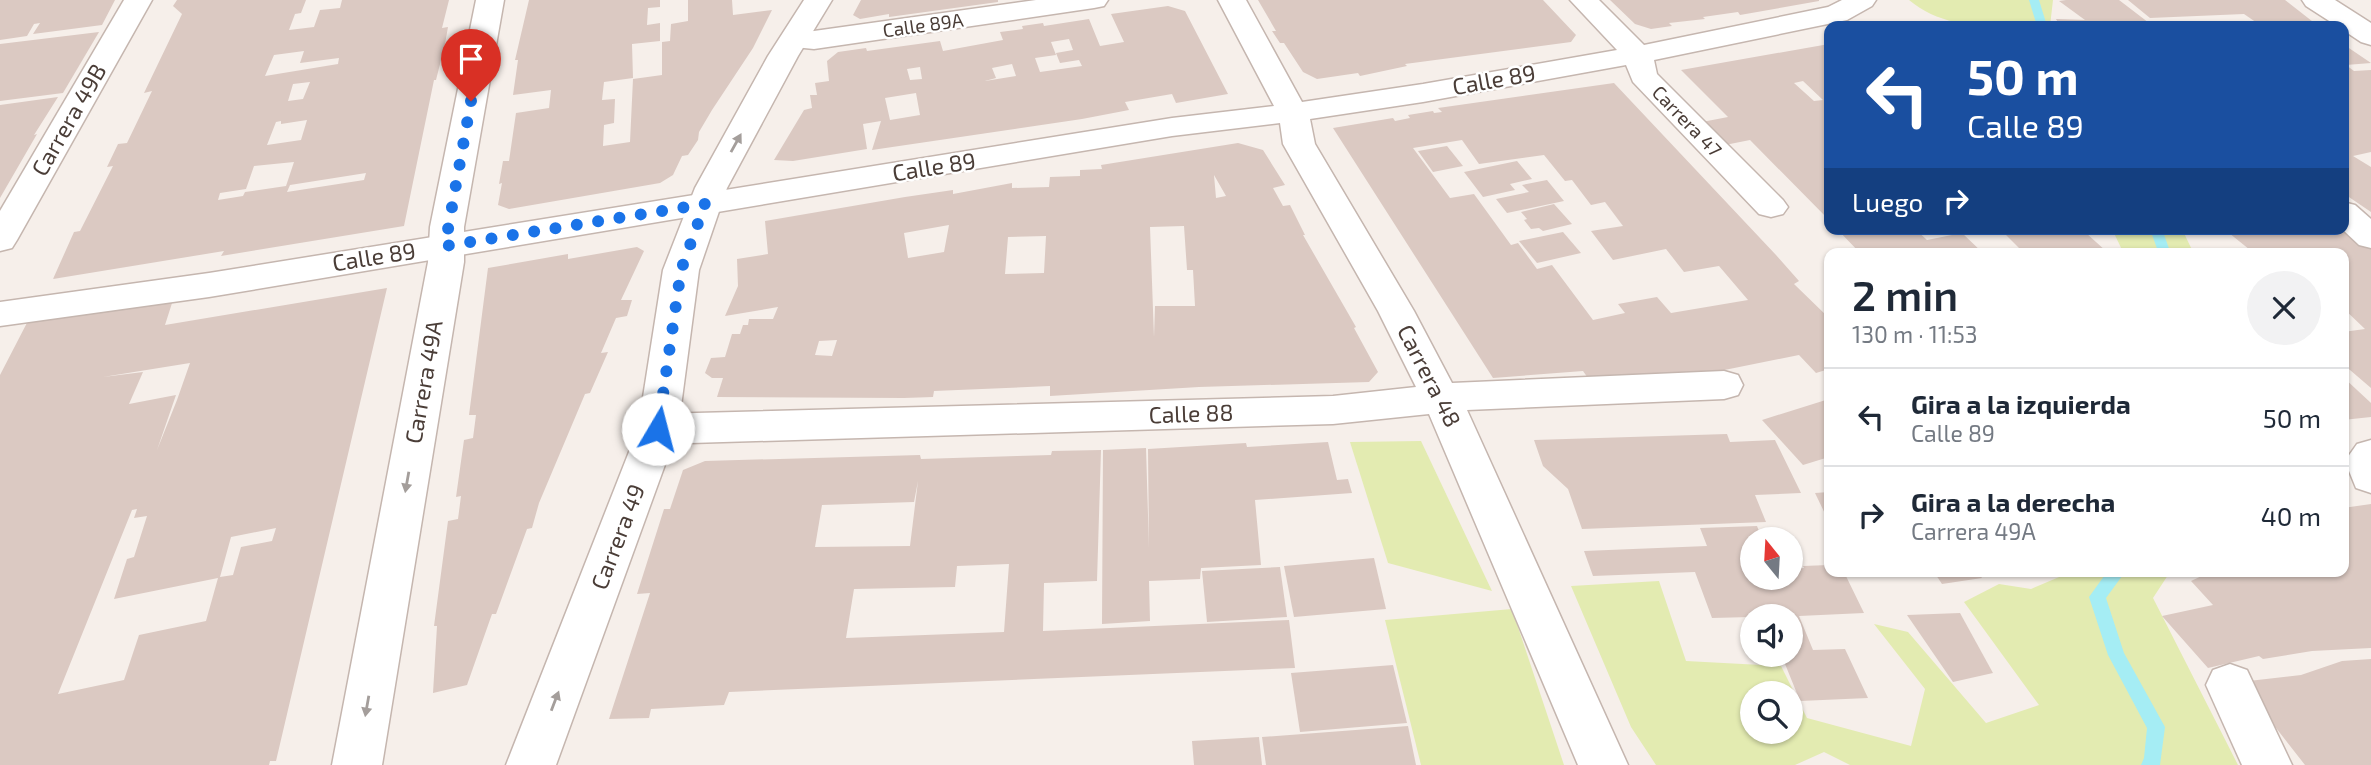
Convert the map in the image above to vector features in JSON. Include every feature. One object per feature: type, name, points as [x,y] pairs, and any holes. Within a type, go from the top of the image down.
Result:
[{"type":"street","name":"Carrera 49B","points":[[0,240],[138,0]]},
{"type":"street","name":"Carrera 49A","points":[[357,765],[446,262],[445,246],[489,0]]},
{"type":"street","name":"Carrera 49","points":[[531,765],[658,429],[681,270],[711,188],[783,56],[818,0]]},
{"type":"street","name":"Calle 89A","points":[[794,40],[814,40],[1094,0]]},
{"type":"street","name":"Carrera 48","points":[[1232,0],[1294,115],[1299,144],[1396,311],[1441,398],[1603,765]]},
{"type":"street","name":"Carrera 47","points":[[1584,0],[1639,56],[1643,75],[1771,207]]},
{"type":"street","name":"Calle 89","points":[[0,314],[209,285],[1172,127],[1294,115],[1639,56],[1837,14],[1862,0]]},
{"type":"street","points":[[2316,0],[2347,21]]},
{"type":"street","points":[[2349,217],[2371,237]]},
{"type":"street","name":"Calle 88","points":[[658,429],[1333,410],[1441,398],[1724,385]]},
{"type":"street","points":[[2371,456],[2365,461],[2371,477]]},
{"type":"street","points":[[2230,685],[2267,765]]},
{"type":"green space","points":[[1909,0],[2053,0],[2051,21],[1951,21],[1924,11]]},
{"type":"green space","points":[[2115,235],[2185,235],[2191,248],[2121,248]]},
{"type":"green space","points":[[1421,441],[1492,591],[1388,563],[1350,442]]},
{"type":"green space","points":[[2059,577],[2167,577],[2153,598],[2238,765],[1850,765],[1824,752],[1795,765],[1656,765],[1631,727],[1571,586],[1659,581],[1686,661],[1740,664],[1740,667],[1782,667],[1788,681],[1740,681],[1740,744],[1803,744],[1803,710],[1807,718],[1911,746],[1925,689],[1874,624],[1908,632],[1986,723],[2039,705],[1964,602],[1999,584],[2031,589]]},
{"type":"green space","points":[[1512,609],[1564,765],[1421,765],[1385,620]]},
{"type":"building","points":[[0,0],[115,0],[102,25],[33,34],[40,23],[34,24],[27,36],[0,40]]},
{"type":"building","points":[[177,0],[306,0],[301,13],[295,14],[289,30],[314,27],[320,10],[340,8],[342,0],[449,0],[442,28],[448,27],[445,44],[434,80],[404,226],[221,256],[224,251],[53,279],[74,232],[80,231],[113,166],[107,167],[118,144],[127,143],[152,91],[144,93],[182,14],[173,6]],"holes":[[[304,51],[300,63],[339,58],[338,64],[265,76],[274,55]],[[310,82],[303,99],[288,101],[293,84]],[[307,120],[301,140],[267,145],[276,122],[281,121],[281,124]],[[294,162],[286,186],[245,192],[243,196],[218,200],[220,193],[246,189],[254,166]],[[366,173],[364,180],[287,192],[290,185]]]},
{"type":"building","points":[[529,0],[660,0],[660,7],[648,8],[647,25],[660,23],[660,41],[632,44],[633,78],[604,82],[602,100],[615,99],[614,123],[604,125],[603,146],[630,142],[633,79],[662,75],[662,42],[670,41],[671,24],[688,21],[688,0],[732,0],[733,15],[772,10],[753,48],[699,132],[698,140],[688,155],[682,156],[673,175],[660,183],[509,209],[498,205],[502,183],[499,184],[503,161],[509,161],[516,113],[549,108],[551,90],[513,95],[518,60],[515,60]]},
{"type":"building","points":[[861,0],[998,2],[860,19],[853,15]]},
{"type":"building","points":[[1258,0],[1543,0],[1576,35],[1571,42],[1405,64],[1407,66],[1360,76],[1358,73],[1317,79],[1303,72],[1284,43],[1280,43]]},
{"type":"building","points":[[1610,0],[1819,1],[1740,15],[1738,12],[1703,17],[1705,19],[1669,23],[1672,26],[1651,29],[1635,24]]},
{"type":"building","points":[[2119,0],[2146,21],[2057,21],[2056,19],[2085,20],[2059,1]]},
{"type":"building","points":[[2128,0],[2285,0],[2312,21],[2254,21],[2244,14],[2150,18]]},
{"type":"building","points":[[1168,6],[1185,11],[1228,94],[1176,103],[1172,94],[1125,102],[1129,110],[1082,119],[872,150],[881,121],[863,124],[867,149],[793,161],[774,160],[804,110],[812,108],[810,95],[817,95],[815,83],[829,81],[827,61],[838,52],[866,48],[867,51],[940,41],[943,51],[1003,40],[1000,32],[1023,29],[1022,26],[1043,23],[1044,26],[1089,19],[1100,46],[1124,42],[1111,14]],"holes":[[[1069,39],[1073,50],[1056,53],[1060,63],[1079,60],[1082,66],[1040,72],[1035,58],[1056,55],[1051,42]],[[1012,64],[1016,76],[985,81],[996,78],[992,68]],[[920,67],[922,79],[910,80],[907,69]],[[916,93],[920,115],[890,120],[885,98]]]},
{"type":"building","points":[[99,32],[63,93],[0,101],[0,44]]},
{"type":"building","points":[[1824,45],[1824,215],[1750,140],[1725,145],[1702,122],[1728,117],[1681,70]],"holes":[[[1803,81],[1823,100],[1814,101],[1794,83]]]},
{"type":"building","points":[[2349,48],[2371,63],[2349,65]]},
{"type":"building","points":[[2349,67],[2354,71],[2371,70],[2371,152],[2353,156],[2371,167],[2371,212],[2349,197]]},
{"type":"building","points":[[1614,83],[1776,255],[1799,281],[1794,284],[1824,313],[1824,371],[1816,373],[1799,355],[1675,380],[1669,372],[1629,380],[1625,374],[1590,381],[1583,371],[1493,378],[1333,128],[1393,118],[1395,121],[1410,118],[1408,115],[1433,111],[1442,112],[1438,108]],"holes":[[[1462,140],[1479,164],[1544,155],[1565,181],[1572,180],[1591,205],[1605,202],[1623,226],[1591,231],[1613,260],[1666,249],[1684,272],[1719,266],[1748,300],[1671,313],[1657,297],[1618,304],[1625,313],[1593,320],[1552,265],[1537,269],[1518,243],[1511,245],[1474,194],[1450,198],[1413,148]]]},
{"type":"building","points":[[58,97],[34,135],[37,134],[0,198],[0,105]]},
{"type":"building","points":[[1238,143],[1263,150],[1285,185],[1273,188],[1283,206],[1290,205],[1303,235],[1356,327],[1354,328],[1378,372],[1369,382],[1199,387],[1050,396],[1050,386],[934,391],[933,397],[904,398],[717,397],[723,378],[712,378],[705,373],[711,358],[725,357],[732,334],[740,334],[743,325],[748,325],[749,319],[773,319],[778,307],[725,316],[738,286],[737,259],[768,254],[765,221],[953,190],[953,194],[1012,183],[1012,188],[1049,187],[1050,177],[1080,176],[1080,170],[1102,169],[1101,165]],"holes":[[[1214,175],[1226,196],[1216,198]],[[949,225],[944,252],[908,258],[904,233]],[[1184,226],[1187,270],[1193,270],[1195,306],[1155,306],[1154,337],[1150,227]],[[1046,236],[1044,273],[1005,274],[1008,237]],[[837,340],[832,356],[815,355],[819,341]]]},
{"type":"building","points":[[1447,146],[1463,166],[1433,172],[1418,151]]},
{"type":"building","points":[[1517,161],[1532,179],[1510,184],[1515,190],[1483,197],[1464,172]]},
{"type":"building","points":[[1547,180],[1564,201],[1507,213],[1496,199],[1529,192],[1522,185]]},
{"type":"building","points":[[1554,204],[1572,224],[1543,231],[1539,228],[1531,229],[1524,220],[1527,219],[1521,212]]},
{"type":"building","points":[[1563,232],[1581,253],[1537,263],[1519,241]]},
{"type":"building","points":[[2349,233],[2371,246],[2371,388],[2349,369],[2349,331],[2365,329],[2349,314],[2349,248],[2248,248],[2231,235],[2349,235]]},
{"type":"building","points":[[1843,235],[1922,235],[1927,240],[1964,235],[1978,248],[1855,248]]},
{"type":"building","points":[[2006,235],[2088,235],[2103,248],[2019,248]]},
{"type":"building","points":[[637,247],[644,251],[621,300],[632,300],[627,316],[616,318],[601,353],[608,352],[590,393],[585,394],[539,503],[532,528],[527,529],[496,614],[492,614],[467,685],[433,693],[437,626],[434,626],[448,521],[458,519],[461,496],[456,497],[464,440],[473,438],[476,415],[469,415],[488,268],[568,254],[568,259]]},
{"type":"building","points":[[387,288],[276,761],[270,761],[269,765],[0,765],[0,375],[30,317],[173,300],[165,325]],"holes":[[[190,363],[177,400],[157,450],[176,395],[129,404],[143,372],[103,377]],[[137,509],[134,518],[147,516],[134,557],[127,559],[114,599],[218,578],[206,621],[139,635],[124,680],[58,694],[132,510]],[[276,528],[272,541],[241,547],[233,575],[220,577],[231,537]]]},
{"type":"building","points":[[2349,383],[2371,403],[2371,417],[2349,419]]},
{"type":"building","points":[[1824,401],[1824,459],[1803,465],[1762,420]]},
{"type":"building","points":[[1727,434],[1730,442],[1775,440],[1801,493],[1755,495],[1766,522],[1582,529],[1568,489],[1543,466],[1534,440]]},
{"type":"building","points":[[1328,442],[1337,480],[1348,479],[1352,493],[1255,500],[1261,565],[1201,568],[1200,579],[1149,581],[1150,621],[1102,624],[1103,450],[1146,448],[1149,548],[1148,449],[1246,443],[1247,447]]},
{"type":"building","points":[[1101,450],[1097,581],[1044,583],[1043,631],[1289,620],[1295,668],[729,692],[724,705],[651,709],[649,718],[609,719],[650,593],[637,594],[664,509],[670,509],[683,470],[705,461],[920,455],[921,459],[1051,455],[1052,451]],"holes":[[[918,481],[910,546],[815,547],[822,505],[914,502]],[[1009,564],[1004,632],[846,638],[854,589],[955,587],[957,566]]]},
{"type":"building","points":[[1824,492],[1824,512],[1815,493]]},
{"type":"building","points":[[2371,504],[2371,648],[2312,651],[2263,659],[2259,656],[2208,668],[2162,616],[2213,605],[2191,581],[2199,577],[2349,577],[2349,507]]},
{"type":"building","points":[[1757,526],[1740,527],[1740,590],[1803,590],[1803,566],[1824,565],[1824,577],[1846,577],[1864,613],[1803,616],[1803,604],[1740,604],[1740,617],[1712,618],[1695,572],[1593,576],[1584,551],[1707,546],[1700,528]]},
{"type":"building","points":[[1374,558],[1386,609],[1294,617],[1284,566]]},
{"type":"building","points":[[1280,567],[1287,617],[1207,622],[1202,571]]},
{"type":"building","points":[[1937,577],[1982,578],[1942,584]]},
{"type":"building","points":[[1960,613],[1993,673],[1953,682],[1907,615]]},
{"type":"building","points":[[1803,626],[1813,650],[1845,649],[1868,698],[1803,701],[1803,681],[1792,681],[1786,667],[1803,667]]},
{"type":"building","points":[[2371,659],[2371,765],[2305,765],[2240,682],[2301,675],[2342,661]]},
{"type":"building","points":[[1393,665],[1407,723],[1300,732],[1291,673]]},
{"type":"building","points":[[1408,726],[1416,765],[1266,765],[1262,737]]},
{"type":"building","points":[[1259,737],[1262,765],[1194,765],[1192,741]]},
{"type":"waterway","points":[[2034,0],[2040,21]]},
{"type":"waterway","points":[[2158,235],[2163,248]]},
{"type":"waterway","points":[[2113,577],[2097,597],[2116,655],[2156,727],[2153,761],[2150,765]]},
{"type":"route","points":[[471,101],[445,246],[705,204],[681,270],[658,429]]}]
